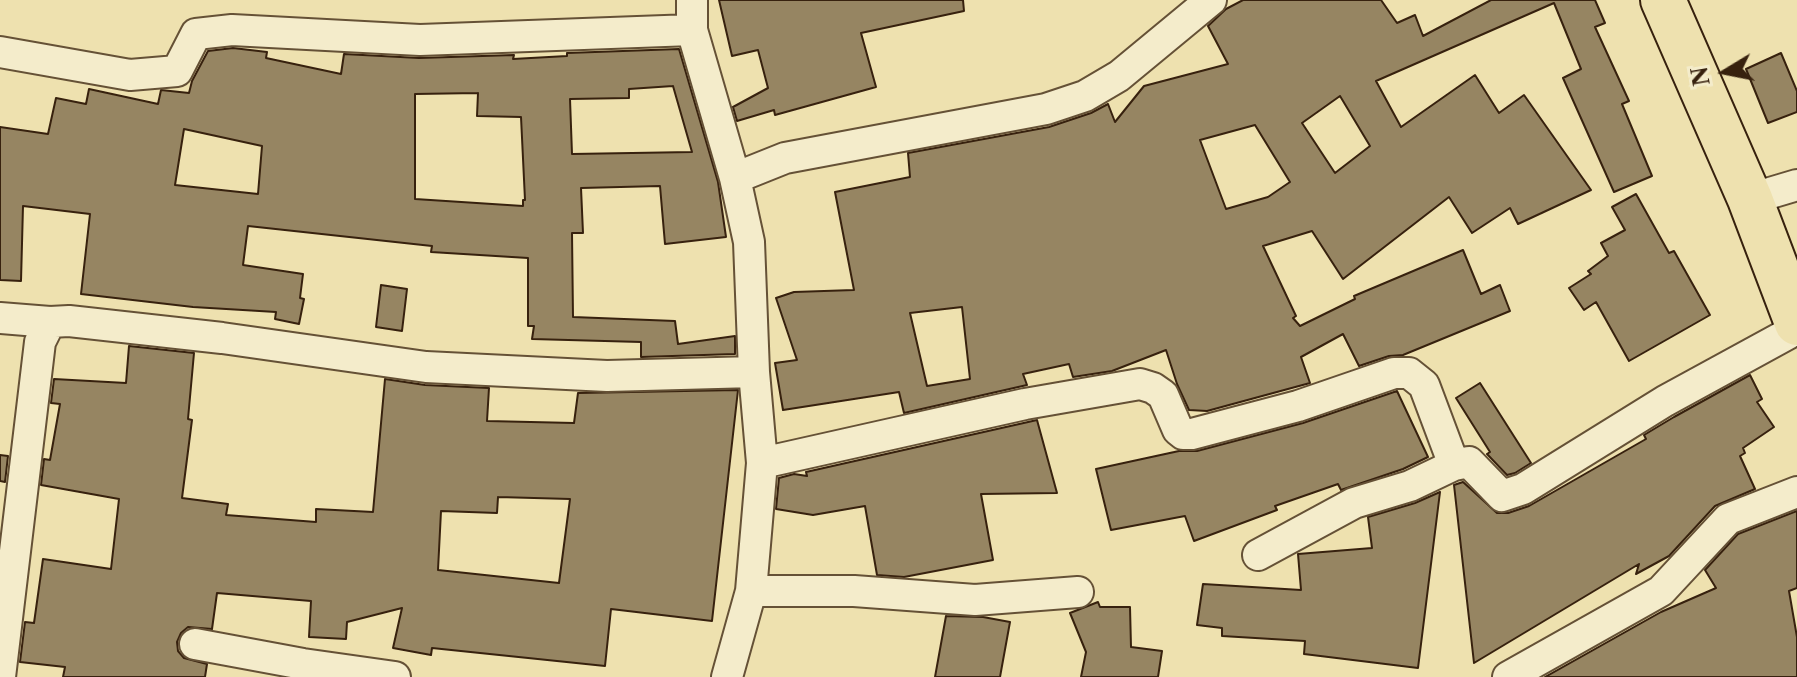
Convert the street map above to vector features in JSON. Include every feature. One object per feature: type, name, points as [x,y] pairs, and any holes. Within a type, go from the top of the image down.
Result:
[{"type":"main road","points":[[1663,0],[1750,199],[1797,326]]},
{"type":"street","points":[[735,178],[785,158],[1046,109],[1085,96],[1119,76],[1211,0]]},
{"type":"street","points":[[0,52],[130,75],[177,71],[196,34],[232,30],[420,40],[692,15],[749,242],[754,372],[762,463],[751,591],[727,677]]},
{"type":"street","points":[[1750,199],[1797,185]]},
{"type":"street","points":[[0,318],[69,321],[222,338],[426,367],[607,376],[754,372]]},
{"type":"street","points":[[0,677],[40,342],[50,322]]},
{"type":"street","points":[[1258,555],[1354,503],[1410,486],[1454,465],[1469,462],[1502,496],[1523,489],[1665,401],[1797,326]]},
{"type":"street","points":[[762,463],[981,413],[1140,384],[1163,395],[1178,430],[1183,434],[1192,434],[1298,406],[1394,373],[1409,373],[1424,385],[1454,465]]},
{"type":"street","points":[[1508,677],[1661,591],[1728,519],[1797,492]]},
{"type":"street","points":[[751,591],[854,591],[975,600],[1078,592]]},
{"type":"street","points":[[195,644],[395,677]]},
{"type":"building","points":[[719,0],[963,0],[964,11],[861,33],[876,87],[775,115],[774,110],[737,121],[733,107],[768,88],[758,50],[732,56]]},
{"type":"building","points":[[1243,0],[1381,0],[1397,23],[1415,15],[1423,36],[1491,0],[1595,0],[1605,23],[1595,27],[1629,101],[1622,104],[1652,176],[1614,192],[1563,78],[1581,69],[1554,3],[1376,81],[1401,127],[1475,75],[1499,113],[1524,95],[1591,190],[1518,224],[1510,208],[1472,233],[1449,197],[1343,279],[1312,231],[1263,246],[1296,316],[1293,318],[1300,326],[1355,299],[1354,296],[1463,250],[1481,294],[1500,285],[1510,311],[1403,355],[1389,356],[1359,366],[1343,334],[1301,357],[1310,383],[1207,411],[1189,410],[1166,350],[1112,371],[1073,377],[1069,364],[1023,374],[1027,385],[904,413],[899,392],[783,410],[775,363],[797,360],[776,298],[794,292],[854,290],[835,192],[910,177],[908,153],[1049,127],[1108,104],[1115,122],[1144,86],[1228,64],[1208,26],[1226,9]],"holes":[[[1340,96],[1370,146],[1335,173],[1302,123]],[[1255,125],[1290,182],[1268,197],[1226,209],[1200,140]],[[962,307],[970,379],[927,386],[910,313]]]},
{"type":"building","points":[[233,48],[267,52],[266,58],[341,74],[344,54],[419,58],[514,55],[513,59],[567,56],[567,53],[679,49],[718,182],[726,237],[665,244],[660,186],[581,188],[583,233],[572,233],[573,317],[675,321],[678,344],[735,336],[735,354],[641,357],[641,342],[532,339],[534,326],[528,326],[528,258],[431,252],[432,246],[248,226],[243,265],[303,274],[300,298],[304,299],[299,324],[275,319],[276,312],[193,307],[81,294],[90,214],[23,206],[21,281],[0,280],[0,127],[48,134],[56,98],[86,104],[89,89],[158,104],[161,90],[189,93],[208,51]],"holes":[[[673,86],[692,152],[572,154],[570,99],[629,98],[629,89]],[[478,93],[477,116],[521,117],[523,206],[415,199],[415,94]],[[184,129],[262,146],[258,194],[175,185]]]},
{"type":"building","points":[[1781,53],[1797,91],[1797,112],[1768,123],[1746,69]]},
{"type":"building","points":[[1636,194],[1669,253],[1674,251],[1710,315],[1629,361],[1596,302],[1584,310],[1569,288],[1591,274],[1588,271],[1608,256],[1601,243],[1625,230],[1612,207]]},
{"type":"building","points":[[381,285],[407,289],[402,331],[376,327]]},
{"type":"building","points":[[129,346],[194,353],[188,419],[192,420],[182,498],[228,504],[226,515],[316,522],[316,509],[373,512],[385,379],[425,385],[489,388],[487,421],[574,423],[578,393],[738,390],[712,621],[611,609],[605,666],[432,648],[431,655],[393,648],[402,608],[347,622],[346,639],[309,637],[311,601],[217,593],[212,629],[188,627],[177,642],[178,651],[184,658],[207,664],[205,677],[63,677],[65,667],[20,662],[25,622],[34,623],[43,559],[111,569],[119,499],[41,485],[44,459],[50,460],[60,404],[51,403],[54,379],[126,383]],"holes":[[[498,497],[570,499],[559,583],[438,570],[441,511],[497,513]]]},
{"type":"building","points":[[1750,375],[1762,399],[1757,402],[1774,427],[1743,448],[1745,453],[1740,456],[1755,489],[1715,506],[1669,556],[1636,574],[1639,564],[1474,663],[1454,485],[1463,482],[1497,513],[1529,506],[1646,439],[1644,435],[1674,417]]},
{"type":"building","points":[[1480,383],[1531,463],[1515,473],[1507,475],[1487,454],[1490,452],[1456,398]]},
{"type":"building","points":[[1397,391],[1428,457],[1341,490],[1338,484],[1275,506],[1277,510],[1194,541],[1185,516],[1111,530],[1096,469],[1179,451],[1197,451],[1303,423]]},
{"type":"building","points":[[1037,420],[1057,493],[981,494],[993,560],[904,577],[877,575],[865,506],[813,515],[776,509],[779,478],[794,474],[807,476],[806,472]]},
{"type":"building","points":[[0,455],[8,456],[5,482],[0,481]]},
{"type":"building","points":[[1440,492],[1418,668],[1304,654],[1305,641],[1222,636],[1222,628],[1197,625],[1203,584],[1301,590],[1298,554],[1372,548],[1368,517]]},
{"type":"building","points":[[1797,511],[1797,588],[1789,591],[1797,637],[1797,677],[1545,677],[1661,612],[1716,588],[1705,570],[1738,534]]},
{"type":"building","points":[[1098,602],[1100,607],[1130,607],[1131,647],[1162,651],[1158,677],[1081,677],[1086,652],[1070,613]]},
{"type":"building","points":[[946,616],[983,617],[1010,622],[1000,677],[935,677]]}]
